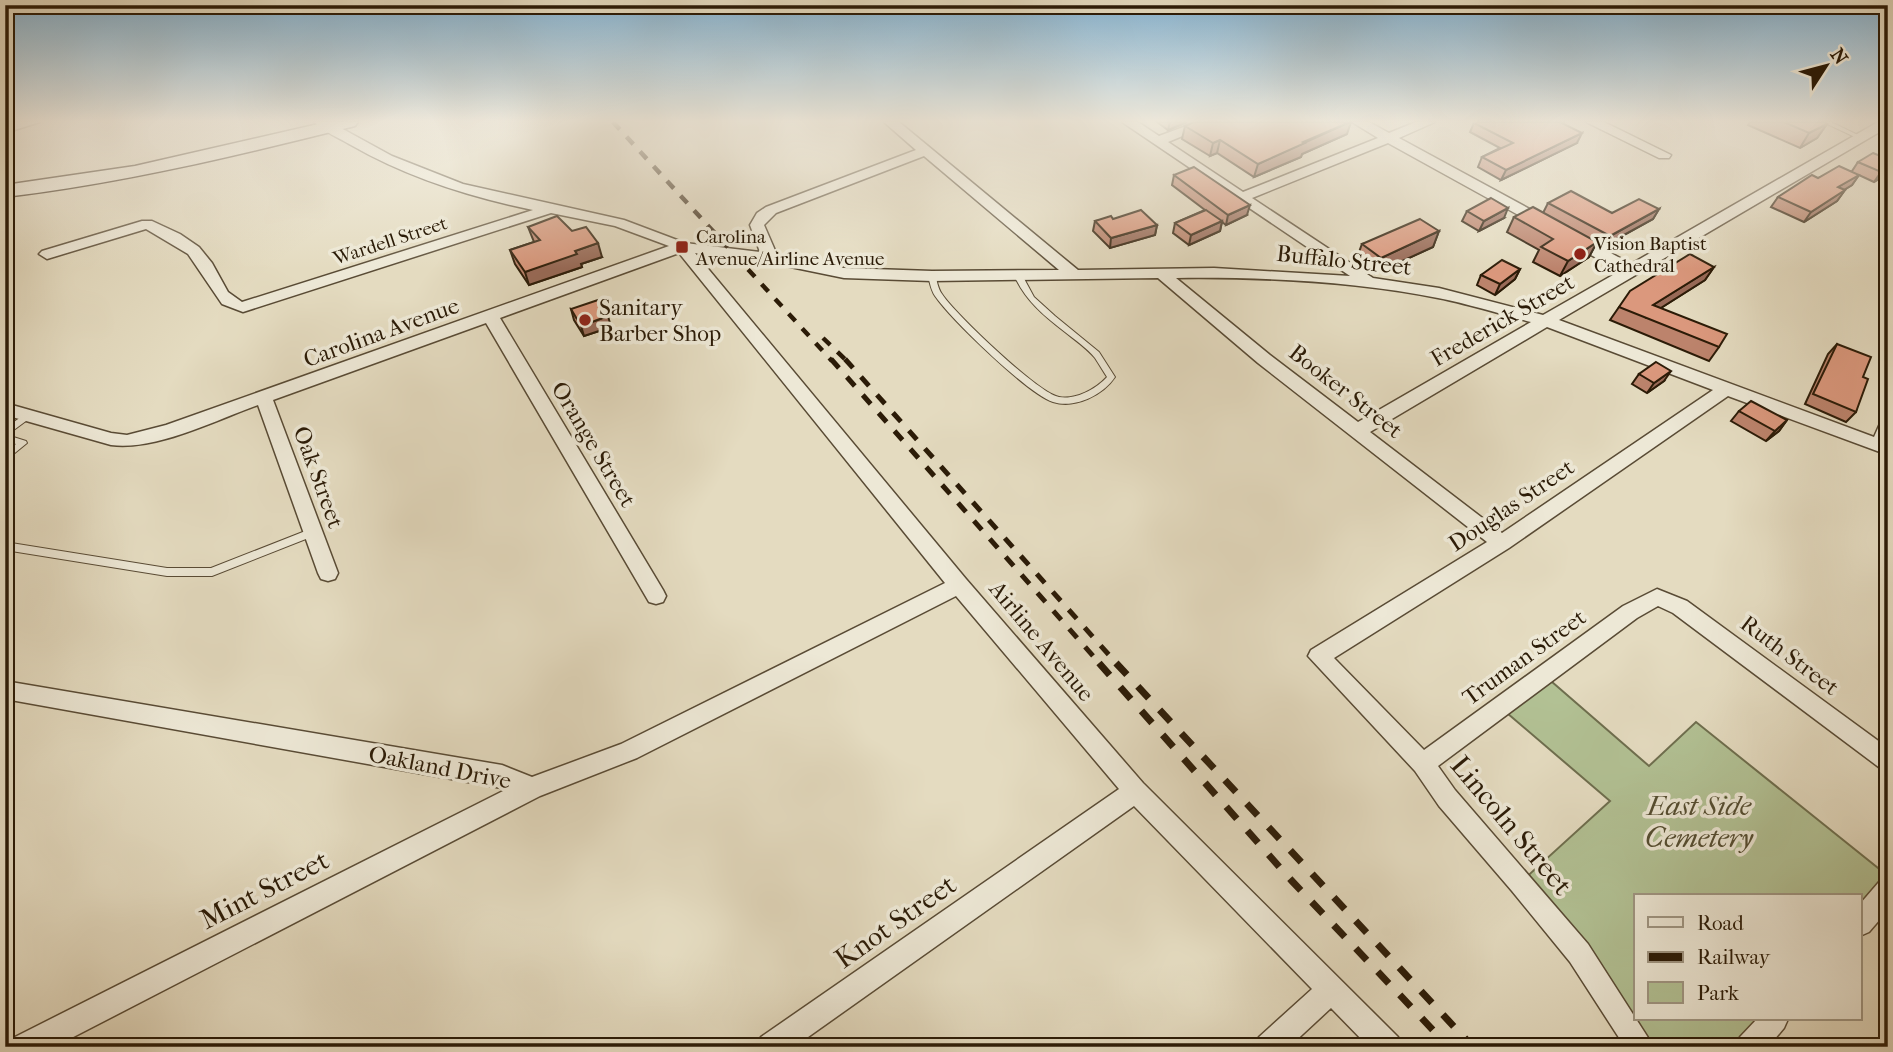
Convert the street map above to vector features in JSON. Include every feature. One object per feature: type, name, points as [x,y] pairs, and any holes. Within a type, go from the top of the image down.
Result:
[{"type":"main road","points":[[5,191],[140,171]]},
{"type":"street","points":[[413,171],[468,190],[614,223],[666,238],[682,247]]},
{"type":"street","points":[[771,258],[761,240],[757,225],[762,216],[771,210],[872,171]]},
{"type":"street","points":[[951,171],[1075,275]]},
{"type":"street","points":[[1203,171],[1371,283]]},
{"type":"street","points":[[1242,197],[1306,171]]},
{"type":"street","points":[[1449,171],[1630,270]]},
{"type":"street","name":"Frederick Street","points":[[1357,430],[1630,270],[1806,171]]},
{"type":"street","name":"Wardell Street","points":[[47,254],[143,218],[189,246],[213,274],[225,300],[232,306],[243,307],[547,209]]},
{"type":"street","name":"Carolina Avenue","points":[[5,410],[127,441],[170,430],[264,398],[682,247],[771,258]]},
{"type":"street","name":"Airline Avenue","points":[[682,247],[959,585],[1135,791],[1388,1047]]},
{"type":"street","name":"Buffalo Street","points":[[771,258],[844,273],[932,276],[1279,275],[1371,283],[1475,301],[1546,321],[1884,448]]},
{"type":"street","name":"Booker Street","points":[[1162,274],[1502,542]]},
{"type":"street","name":"Orange Street","points":[[491,317],[656,596]]},
{"type":"street","name":"Douglas Street","points":[[1319,656],[1502,542],[1726,389]]},
{"type":"street","name":"Oak Street","points":[[264,398],[328,573]]},
{"type":"street","points":[[1884,448],[1888,423]]},
{"type":"street","name":"Oakland Drive","points":[[5,690],[502,776],[532,788],[629,751],[959,585]]},
{"type":"street","name":"Ruth Street","points":[[1657,597],[1680,607],[1888,761]]},
{"type":"street","name":"Truman Street","points":[[1423,764],[1630,612],[1657,597]]},
{"type":"street","name":"Lincoln Street","points":[[1319,656],[1423,764],[1447,797],[1579,953],[1641,1047]]},
{"type":"street","name":"Mint Street","points":[[25,1047],[532,788]]},
{"type":"street","name":"Knot Street","points":[[771,1047],[1135,791]]},
{"type":"street","points":[[1862,921],[1888,891]]},
{"type":"street","points":[[1269,1047],[1332,989]]},
{"type":"street","points":[[1750,1047],[1774,1020]]},
{"type":"lane","points":[[932,276],[938,295],[1012,369],[1052,398],[1065,401],[1106,386],[1111,377],[1097,356],[1049,315],[1020,282],[1018,275]]},
{"type":"lane","points":[[5,433],[27,416]]},
{"type":"lane","points":[[5,438],[23,443],[5,458]]},
{"type":"lane","points":[[5,546],[167,572],[212,572],[313,532]]},
{"type":"green space","name":"East Side Cemetery","points":[[1544,675],[1649,766],[1696,722],[1888,876],[1888,891],[1862,921],[1862,894],[1634,894],[1634,1020],[1774,1020],[1750,1047],[1641,1047],[1521,882],[1610,801],[1500,707]]},
{"type":"building","points":[[1184,171],[1200,171],[1250,205],[1228,215],[1174,175]]},
{"type":"building","points":[[1830,171],[1850,171],[1859,175],[1838,187],[1845,190],[1811,212],[1778,197],[1812,175],[1818,178]]},
{"type":"building","points":[[1571,191],[1612,213],[1639,199],[1659,209],[1610,236],[1548,203]]},
{"type":"building","points":[[1491,198],[1508,208],[1484,221],[1467,211]]},
{"type":"building","points":[[1533,207],[1597,242],[1568,261],[1541,247],[1553,239],[1514,217]]},
{"type":"building","points":[[1141,210],[1157,225],[1111,238],[1095,221],[1111,216],[1113,219]]},
{"type":"building","points":[[1206,210],[1222,221],[1191,235],[1175,223]]},
{"type":"building","points":[[557,216],[572,231],[586,227],[598,243],[575,251],[577,254],[525,272],[510,250],[540,240],[528,227]]},
{"type":"building","points":[[1420,219],[1439,231],[1381,258],[1362,244]]},
{"type":"building","points":[[1690,254],[1714,267],[1653,305],[1727,334],[1719,347],[1619,307],[1630,291]]},
{"type":"building","points":[[1502,260],[1520,269],[1500,284],[1481,275]]},
{"type":"building","points":[[598,300],[608,316],[581,326],[571,309]]},
{"type":"building","points":[[1837,344],[1871,357],[1863,377],[1868,379],[1856,412],[1813,394]]},
{"type":"building","points":[[1656,362],[1671,371],[1654,383],[1639,374]]},
{"type":"building","points":[[1751,401],[1787,420],[1775,431],[1739,411]]},
{"type":"railway","points":[[658,171],[832,361]]},
{"type":"railway","points":[[823,338],[846,360]]},
{"type":"railway","points":[[831,359],[1101,665]]},
{"type":"railway","points":[[846,360],[1118,665]]},
{"type":"railway","points":[[1099,663],[1291,880],[1449,1047]]},
{"type":"railway","points":[[1116,663],[1473,1047]]},
{"type":"place","name":"Carolina Avenue/Airline Avenue","points":[[682,247]]},
{"type":"place","name":"Vision Baptist Cathedral","points":[[1580,254]]},
{"type":"place","name":"Sanitary Barber Shop","points":[[585,320]]}]
